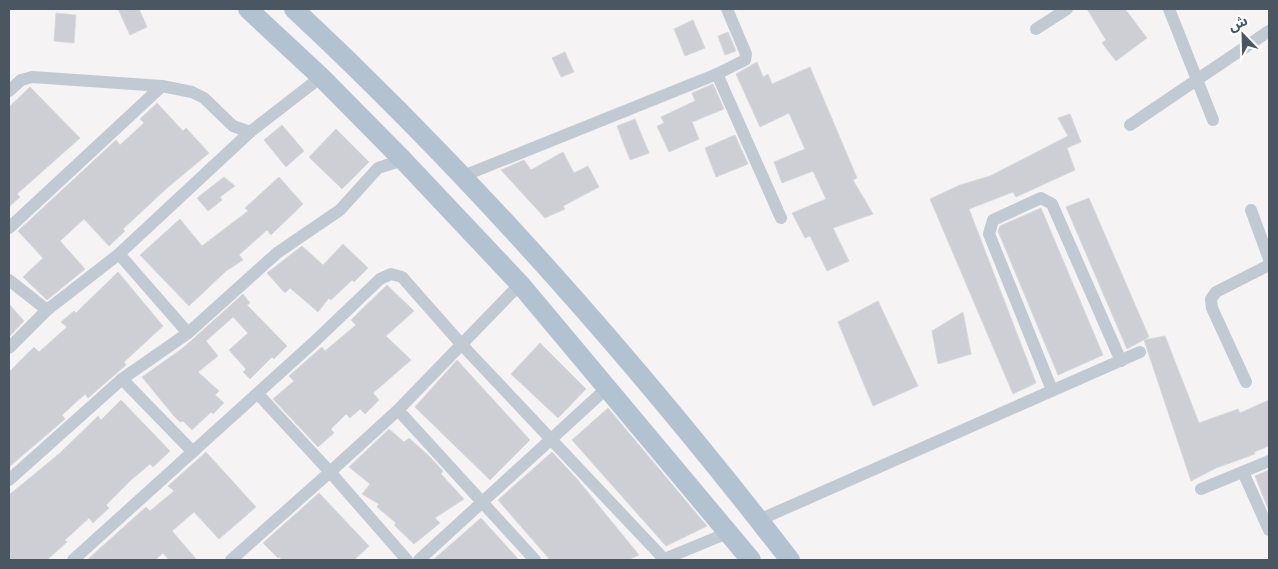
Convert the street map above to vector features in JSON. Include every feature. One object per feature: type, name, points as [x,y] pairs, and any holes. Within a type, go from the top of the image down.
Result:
[{"type":"main road","points":[[248,9],[321,77],[403,160],[520,284],[730,532],[751,560]]},
{"type":"main road","points":[[294,9],[463,176],[543,263],[759,520],[790,560]]},
{"type":"street","points":[[463,176],[717,74],[747,57],[727,9]]},
{"type":"street","points":[[1036,29],[1067,9]]},
{"type":"street","points":[[1169,9],[1198,78],[1213,120]]},
{"type":"street","points":[[1130,125],[1269,31]]},
{"type":"street","points":[[717,74],[781,218]]},
{"type":"street","points":[[9,91],[21,80],[32,76],[162,86],[198,95],[233,126],[250,132]]},
{"type":"street","points":[[9,348],[47,310],[119,254],[250,132],[321,77]]},
{"type":"street","points":[[9,228],[162,86]]},
{"type":"street","points":[[9,480],[122,379],[188,333],[278,253],[340,210],[378,168],[390,162],[403,160]]},
{"type":"street","points":[[1052,390],[989,234],[993,220],[1041,198],[1052,204],[1121,361]]},
{"type":"street","points":[[1251,210],[1269,259]]},
{"type":"street","points":[[119,254],[188,333]]},
{"type":"street","points":[[1246,382],[1212,308],[1211,299],[1216,292],[1269,265]]},
{"type":"street","points":[[73,560],[258,394],[380,279],[391,274],[402,277],[462,345],[552,439],[663,560],[730,532]]},
{"type":"street","points":[[9,280],[47,310]]},
{"type":"street","points":[[231,560],[398,410],[520,284]]},
{"type":"street","points":[[759,520],[1140,352]]},
{"type":"street","points":[[122,379],[193,452]]},
{"type":"street","points":[[419,560],[608,387]]},
{"type":"street","points":[[258,394],[407,560]]},
{"type":"street","points":[[398,410],[534,560]]},
{"type":"street","points":[[1201,489],[1269,461]]},
{"type":"street","points":[[1243,472],[1269,530]]},
{"type":"building","points":[[118,9],[139,9],[147,27],[130,35]]},
{"type":"building","points":[[1087,9],[1125,9],[1147,38],[1116,61],[1102,43],[1106,40]]},
{"type":"building","points":[[56,13],[76,15],[74,43],[54,41]]},
{"type":"building","points":[[693,20],[705,48],[685,56],[674,29]]},
{"type":"building","points":[[728,32],[736,51],[725,55],[718,36]]},
{"type":"building","points":[[565,52],[574,72],[561,77],[552,58]]},
{"type":"building","points":[[757,62],[763,77],[768,74],[772,84],[810,67],[857,178],[853,180],[873,214],[833,228],[849,261],[827,271],[810,236],[805,238],[792,213],[826,199],[813,171],[782,183],[774,162],[805,149],[789,113],[760,127],[736,74]]},
{"type":"building","points":[[713,84],[724,109],[692,122],[699,139],[669,152],[657,126],[664,123],[661,117],[695,101],[692,93]]},
{"type":"building","points":[[30,87],[80,138],[17,194],[20,197],[9,207],[9,107]]},
{"type":"building","points":[[157,103],[183,131],[186,128],[209,153],[167,188],[123,229],[125,231],[109,246],[84,219],[60,241],[85,269],[47,300],[23,277],[43,258],[18,231],[116,140],[120,145],[144,123],[140,119]]},
{"type":"building","points":[[1070,114],[1081,142],[1067,148],[1075,170],[1016,197],[1013,192],[969,209],[1036,383],[1013,394],[930,199],[960,185],[990,176],[1068,136],[1058,118]]},
{"type":"building","points":[[635,119],[649,153],[630,160],[617,126]]},
{"type":"building","points":[[282,125],[304,151],[286,167],[264,140]]},
{"type":"building","points":[[336,129],[369,162],[342,189],[309,157]]},
{"type":"building","points":[[735,135],[748,164],[716,177],[705,148]]},
{"type":"building","points":[[563,152],[574,173],[588,166],[599,187],[563,206],[565,209],[545,218],[501,170],[524,160],[531,170]]},
{"type":"building","points":[[224,177],[235,186],[220,197],[222,200],[208,211],[197,198]]},
{"type":"building","points":[[279,177],[303,204],[271,235],[267,230],[239,255],[243,260],[226,271],[189,306],[140,255],[180,219],[202,246],[248,211],[245,208]]},
{"type":"building","points":[[1089,198],[1149,337],[1127,349],[1066,207]]},
{"type":"building","points":[[1041,208],[1103,355],[1058,375],[998,231],[1000,226]]},
{"type":"building","points":[[343,244],[368,268],[331,300],[329,298],[318,312],[290,288],[285,293],[267,273],[302,246],[323,265]]},
{"type":"building","points":[[118,272],[163,326],[124,362],[126,365],[88,398],[85,394],[62,415],[65,419],[9,467],[9,372],[34,347],[39,352],[67,327],[61,322],[74,311],[76,313]]},
{"type":"building","points":[[387,285],[414,311],[386,336],[411,360],[373,393],[379,400],[365,414],[360,409],[350,418],[346,414],[331,429],[334,433],[318,447],[273,399],[294,381],[289,376],[322,347],[325,351],[356,325],[351,320]]},
{"type":"building","points":[[243,294],[250,303],[247,305],[287,346],[274,359],[272,357],[250,379],[243,372],[246,369],[229,350],[248,333],[233,317],[206,341],[218,356],[198,372],[219,391],[215,395],[224,403],[213,414],[211,412],[192,430],[183,421],[180,422],[174,416],[142,377],[183,348]]},
{"type":"building","points":[[878,301],[918,386],[873,406],[838,322]]},
{"type":"building","points":[[9,304],[24,321],[9,337]]},
{"type":"building","points":[[963,312],[971,354],[938,364],[932,331]]},
{"type":"building","points":[[1165,336],[1199,423],[1238,409],[1240,413],[1269,400],[1269,446],[1254,452],[1255,454],[1216,468],[1191,481],[1144,340]]},
{"type":"building","points":[[540,343],[586,389],[558,418],[511,374]]},
{"type":"building","points":[[457,360],[530,440],[490,480],[415,407]]},
{"type":"building","points":[[121,400],[170,451],[153,467],[150,464],[131,480],[106,505],[109,508],[93,523],[89,518],[47,560],[12,560],[9,557],[9,495],[60,453],[98,416],[101,420]]},
{"type":"building","points":[[608,408],[707,526],[666,546],[572,440]]},
{"type":"building","points":[[389,429],[404,442],[409,438],[429,456],[443,471],[441,474],[464,499],[435,518],[440,523],[414,544],[394,525],[396,523],[377,507],[379,504],[362,494],[370,484],[349,467]]},
{"type":"building","points":[[206,452],[256,507],[219,539],[194,512],[172,531],[197,560],[169,560],[163,553],[155,560],[87,560],[146,507],[150,511],[174,491],[168,486]]},
{"type":"building","points":[[552,452],[577,479],[639,555],[628,560],[550,560],[498,500]]},
{"type":"building","points":[[1269,470],[1269,511],[1255,476]]},
{"type":"building","points":[[319,493],[369,546],[354,560],[283,560],[278,558],[263,543]]},
{"type":"building","points":[[481,518],[519,560],[433,560]]}]
